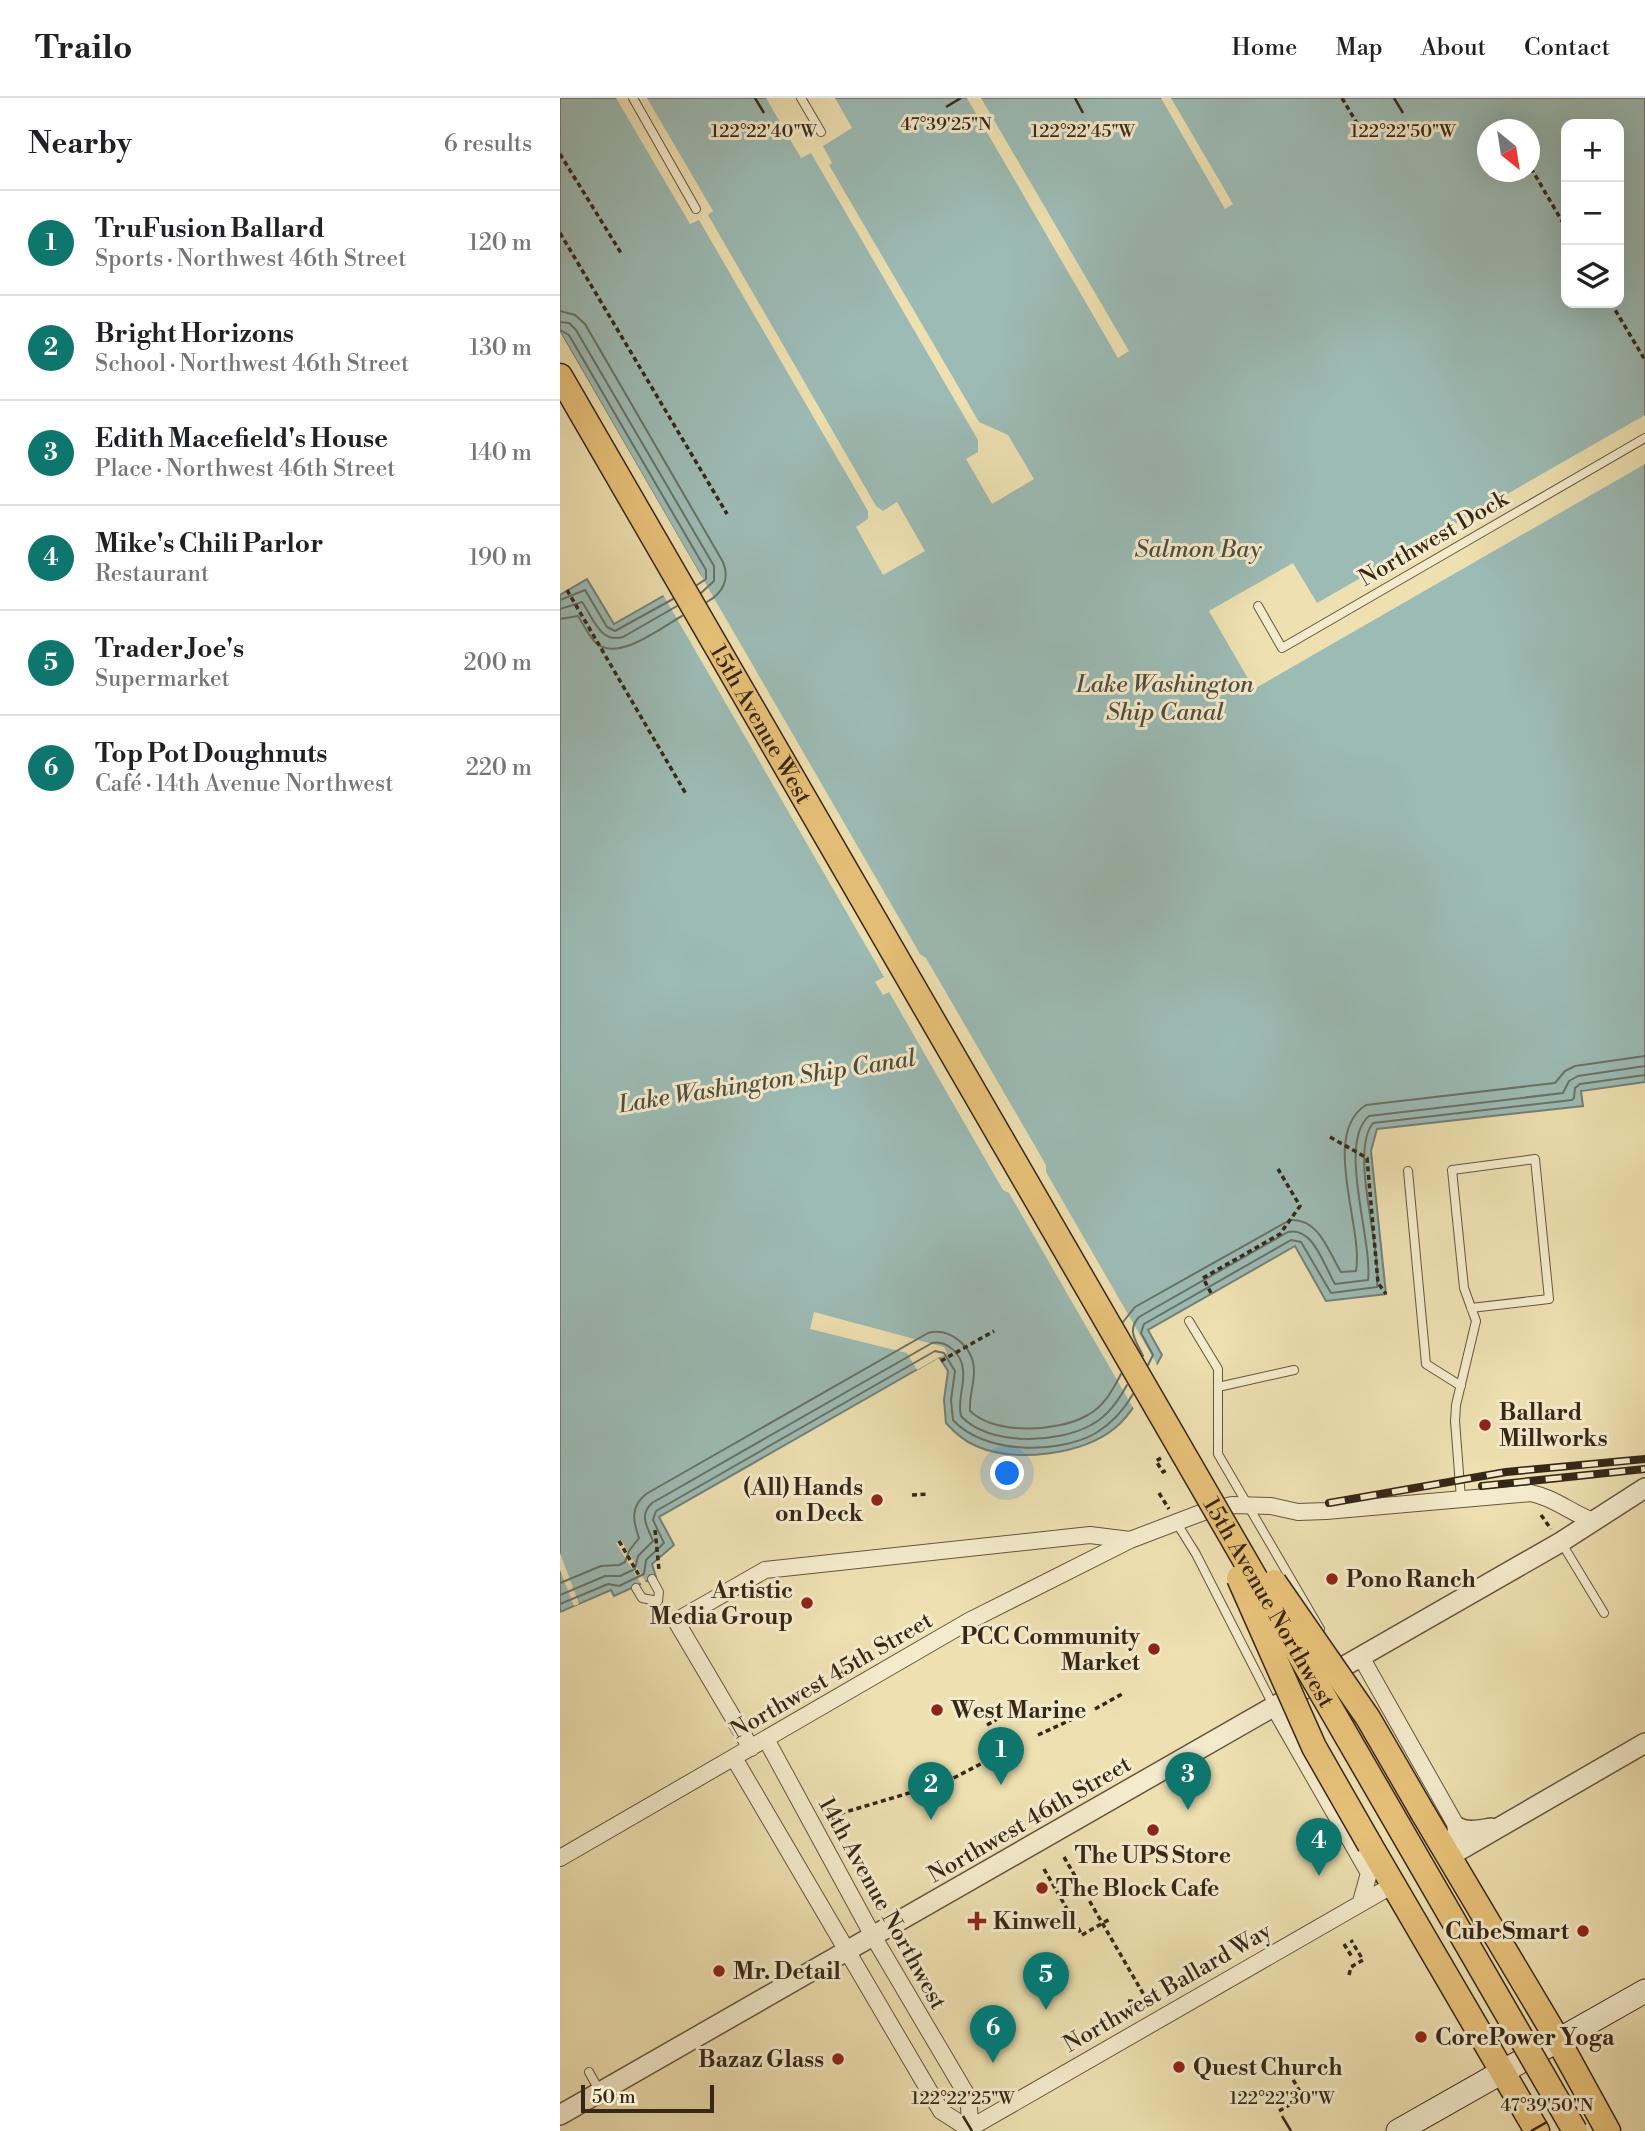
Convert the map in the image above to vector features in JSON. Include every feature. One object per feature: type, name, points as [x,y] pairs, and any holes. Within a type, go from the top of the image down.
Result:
[{"type":"main road","name":"15th Avenue West","points":[[560,376],[962,1073]]},
{"type":"main road","name":"15th Avenue Northwest","points":[[962,1073],[1574,2131]]},
{"type":"main road","points":[[1206,1493],[1253,1551],[1368,1718],[1558,2040],[1608,2131]]},
{"type":"main road","points":[[1206,1493],[1233,1563],[1314,1747],[1537,2131]]},
{"type":"main road","points":[[1398,2131],[1645,1991]]},
{"type":"street","name":"Northwest 46th Street","points":[[560,2115],[1343,1668],[1556,1535],[1594,1521],[1645,1488]]},
{"type":"street","name":"Northwest 45th Street","points":[[560,1858],[969,1621],[1174,1519],[1232,1505],[1271,1506],[1298,1512],[1531,1493],[1546,1496],[1577,1515],[1594,1521]]},
{"type":"street","points":[[751,1748],[676,1621],[765,1570],[1090,1535],[1130,1540]]},
{"type":"street","points":[[1361,1657],[1457,1827],[1464,1831],[1473,1831],[1503,1826]]},
{"type":"street","name":"15th Avenue Northwest","points":[[1274,1707],[1369,1873],[1361,1902]]},
{"type":"street","name":"14th Avenue Northwest","points":[[766,1739],[873,1936],[968,2097],[968,2130]]},
{"type":"street","points":[[1448,1857],[1645,1743]]},
{"type":"street","points":[[734,1758],[941,2111],[968,2130]]},
{"type":"street","points":[[1448,1857],[1457,1827]]},
{"type":"street","name":"Northwest Ballard Way","points":[[968,2130],[1393,1885]]},
{"type":"lane","points":[[633,98],[696,209]]},
{"type":"lane","points":[[801,98],[821,132]]},
{"type":"lane","name":"Northwest Dock","points":[[1258,606],[1282,648],[1645,439]]},
{"type":"lane","points":[[1461,1499],[1455,1421],[1476,1321],[1471,1308],[1464,1288],[1452,1170],[1535,1159],[1549,1298],[1471,1308]]},
{"type":"lane","points":[[1408,1171],[1426,1364],[1461,1385]]},
{"type":"lane","points":[[1189,1321],[1218,1369],[1218,1387],[1294,1370]]},
{"type":"lane","name":"15th Avenue Northwest","points":[[1218,1387],[1218,1454],[1323,1633]]},
{"type":"lane","name":"15th Avenue Northwest","points":[[1174,1519],[1196,1553],[1274,1707]]},
{"type":"lane","points":[[1556,1535],[1604,1613]]},
{"type":"lane","points":[[636,1588],[642,1598],[658,1601],[656,1576]]},
{"type":"lane","name":"15th Avenue Northwest","points":[[1329,1645],[1343,1668]]},
{"type":"lane","points":[[589,2071],[600,2092]]},
{"type":"path","points":[[1342,98],[1365,137]]},
{"type":"path","points":[[560,154],[621,253]]},
{"type":"path","points":[[1540,182],[1561,219]]},
{"type":"path","points":[[560,233],[727,514]]},
{"type":"path","points":[[1614,308],[1645,360]]},
{"type":"path","points":[[567,590],[686,794]]},
{"type":"path","points":[[1330,1137],[1367,1158],[1378,1283],[1386,1294]]},
{"type":"path","points":[[1212,1293],[1203,1278],[1280,1234],[1300,1206],[1278,1169]]},
{"type":"path","points":[[942,1361],[994,1331]]},
{"type":"path","points":[[1163,1457],[1157,1461],[1163,1472]]},
{"type":"path","points":[[1159,1493],[1174,1519]]},
{"type":"path","points":[[912,1495],[929,1494]]},
{"type":"path","points":[[1533,1508],[1556,1535]]},
{"type":"path","points":[[655,1530],[656,1576]]},
{"type":"path","points":[[619,1541],[646,1588]]},
{"type":"path","points":[[1095,1709],[1122,1694]]},
{"type":"path","points":[[987,1725],[1004,1715]]},
{"type":"path","points":[[1038,1735],[1076,1717]]},
{"type":"path","points":[[993,1742],[1012,1731]]},
{"type":"path","points":[[832,1816],[946,1782],[1021,1743]]},
{"type":"path","points":[[1064,1857],[1148,2002],[1128,2001]]},
{"type":"path","points":[[1044,1869],[1082,1935],[1110,1919]]},
{"type":"path","points":[[1349,1975],[1351,1967],[1363,1960],[1351,1940]]},
{"type":"path","points":[[1344,1944],[1352,1957]]},
{"type":"path","points":[[1279,2111],[1303,2097],[1291,2076],[1294,2064]]},
{"type":"path","points":[[1240,2102],[1258,2091]]},
{"type":"water","name":"Lake Washington Ship Canal","points":[[560,98],[1645,98],[1645,1082],[1581,1091],[1583,1106],[1377,1129],[1371,1151],[1386,1294],[1326,1301],[1295,1246],[1148,1330],[1162,1355],[1142,1394],[1123,1421],[1085,1445],[1048,1454],[1028,1455],[992,1451],[972,1444],[946,1423],[944,1400],[948,1371],[939,1357],[659,1517],[674,1545],[652,1564],[656,1577],[614,1596],[611,1590],[560,1612],[560,595],[587,579],[614,624],[700,575],[560,332]]},
{"type":"pier","points":[[616,98],[647,98],[713,211],[708,215],[876,506],[883,511],[897,502],[925,551],[883,575],[856,527],[868,519],[868,511],[699,220],[690,224]]},
{"type":"pier","points":[[766,98],[835,98],[852,128],[823,146],[832,163],[829,165],[979,422],[1008,435],[1034,479],[992,504],[966,459],[978,452],[978,440],[811,153],[801,158]]},
{"type":"pier","points":[[967,98],[981,98],[1129,351],[1118,358]]},
{"type":"pier","points":[[1161,98],[1171,98],[1233,204],[1225,209]]},
{"type":"pier","points":[[560,332],[920,954],[926,958],[1046,1165],[1046,1172],[1159,1368],[1135,1411],[889,992],[883,995],[875,982],[884,977],[662,593],[696,574],[560,339]]},
{"type":"pier","points":[[1645,415],[1645,464],[1254,689],[1209,611],[1293,563],[1317,603]]},
{"type":"pier","points":[[814,1312],[944,1347],[947,1353],[917,1370],[907,1353],[810,1329]]},
{"type":"pier","points":[[621,1540],[647,1584],[643,1587],[616,1543]]},
{"type":"pier","points":[[560,1553],[579,1604],[574,1606],[560,1570]]},
{"type":"railway","points":[[1329,1503],[1506,1472],[1645,1459]]},
{"type":"railway","points":[[1482,1486],[1645,1469]]},
{"type":"place","name":"Ballard Millworks","points":[[1485,1425]]},
{"type":"place","name":"(All) Hands on Deck","points":[[877,1500]]},
{"type":"place","name":"Pono Ranch","points":[[1332,1579]]},
{"type":"place","name":"Artistic Media Group","points":[[807,1603]]},
{"type":"place","name":"PCC Community Market","points":[[1154,1649]]},
{"type":"place","name":"West Marine","points":[[937,1710]]},
{"type":"place","name":"TruFusion Ballard","points":[[1001,1785]]},
{"type":"place","name":"Edith Macefield's House","points":[[1188,1810]]},
{"type":"place","name":"Bright Horizons","points":[[931,1820]]},
{"type":"place","name":"The UPS Store","points":[[1153,1830]]},
{"type":"place","name":"Mike's Chili Parlor","points":[[1319,1876]]},
{"type":"place","name":"The Block Cafe","points":[[1042,1888]]},
{"type":"place","name":"Kinwell","points":[[977,1921]]},
{"type":"place","name":"CubeSmart","points":[[1583,1931]]},
{"type":"place","name":"Mr. Detail","points":[[719,1971]]},
{"type":"place","name":"Trader Joe's","points":[[1046,2010]]},
{"type":"place","name":"CorePower Yoga","points":[[1421,2037]]},
{"type":"place","name":"Bazaz Glass","points":[[838,2059]]},
{"type":"place","name":"Top Pot Doughnuts","points":[[993,2063]]},
{"type":"place","name":"Quest Church","points":[[1179,2067]]},
{"type":"water label","name":"Salmon Bay","points":[[1198,549]]}]
